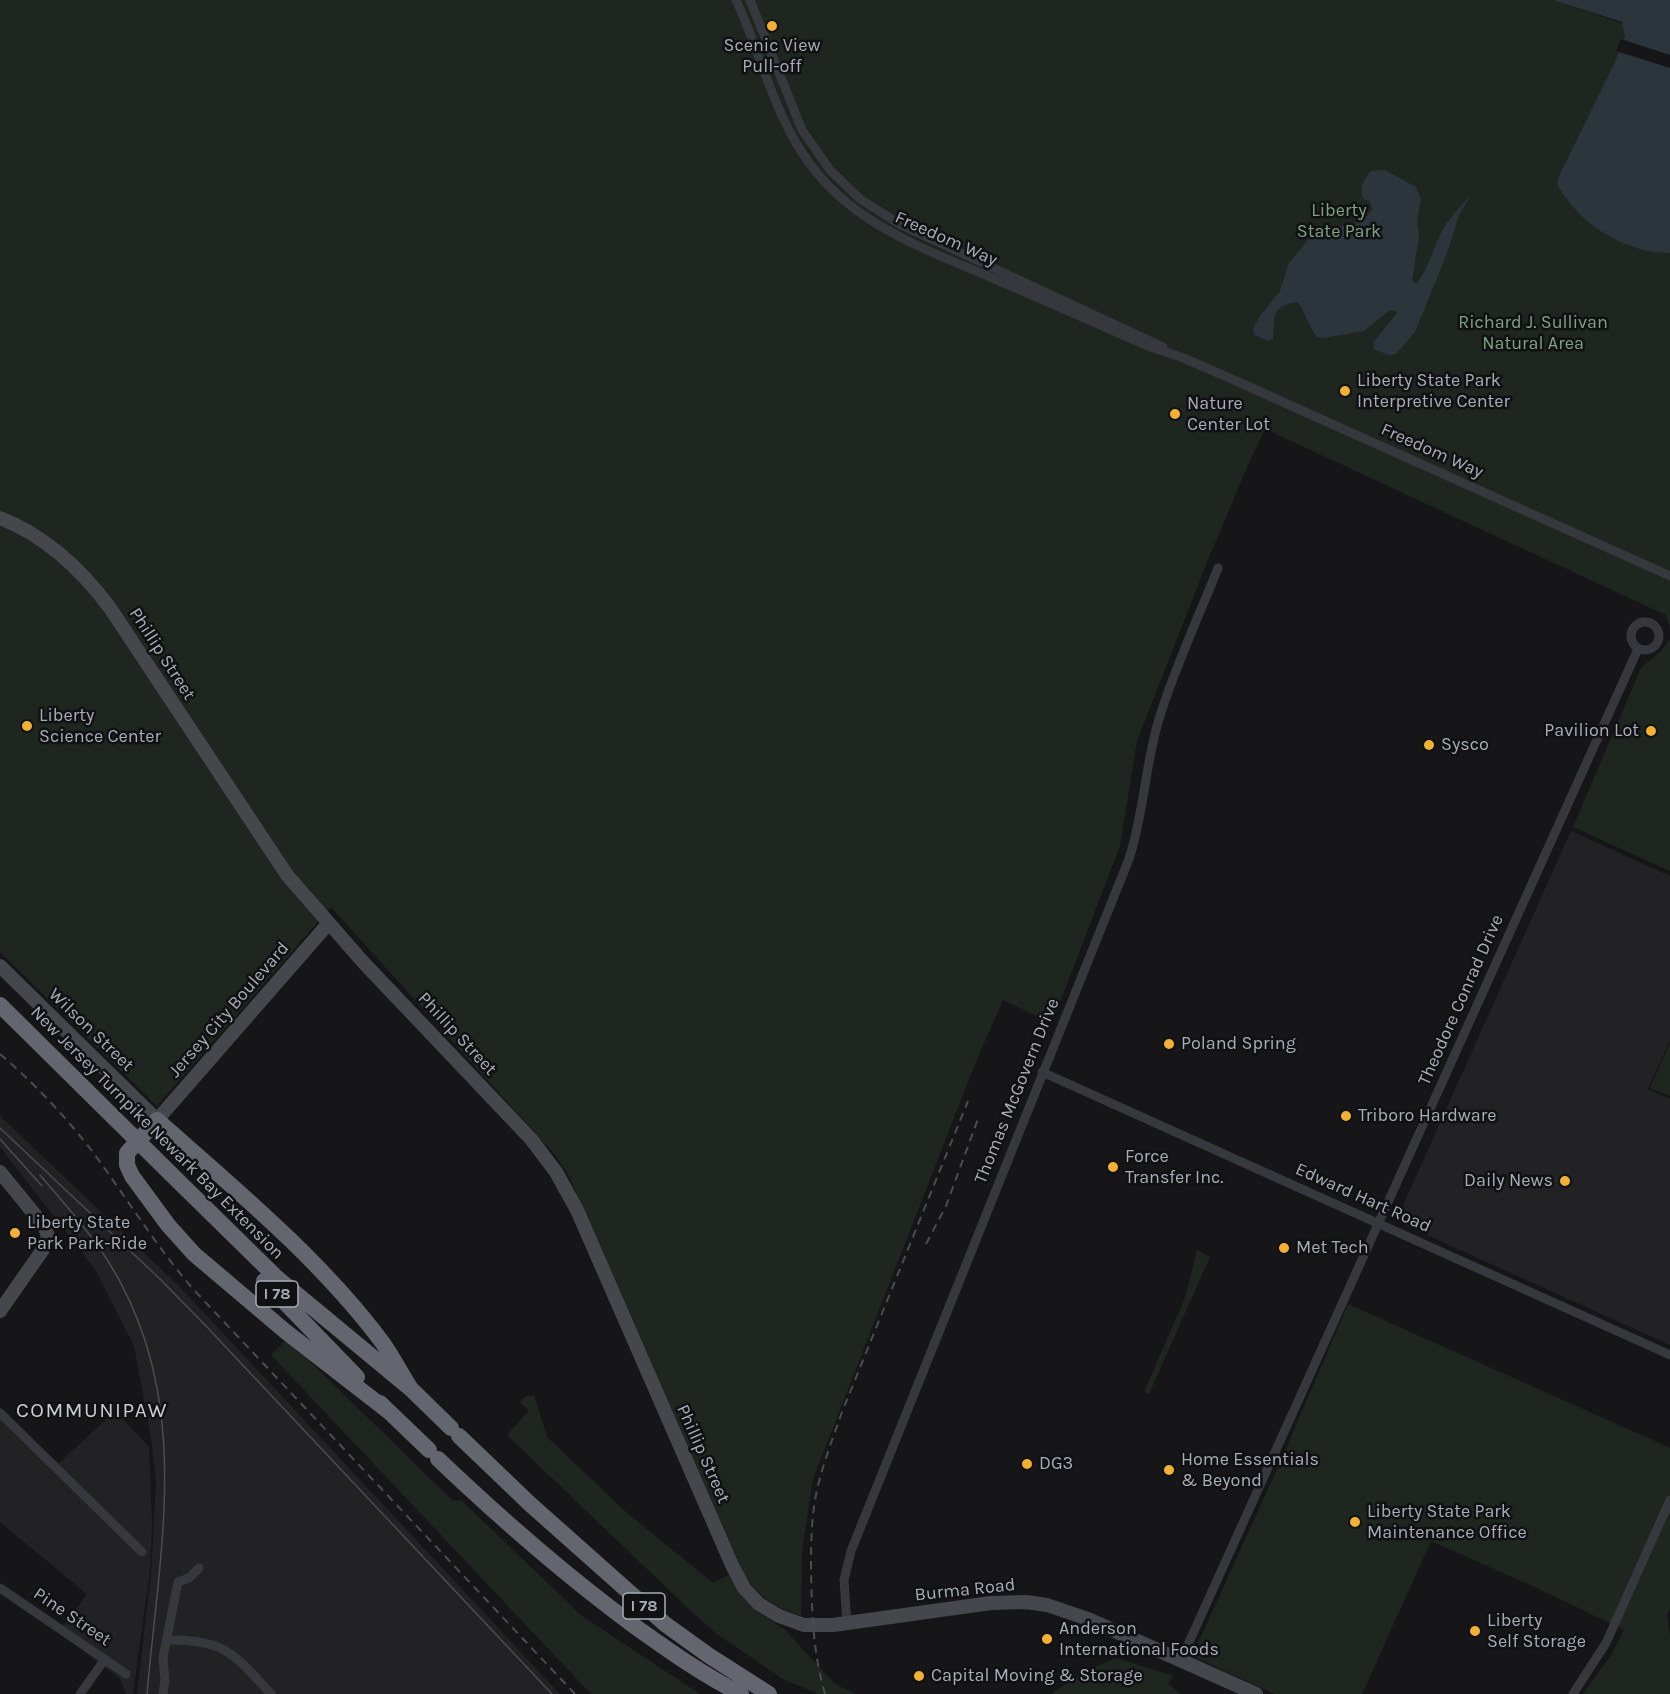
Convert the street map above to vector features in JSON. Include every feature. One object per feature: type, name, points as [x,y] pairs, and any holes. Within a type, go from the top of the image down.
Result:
[{"type":"highway","name":"New Jersey Turnpike Newark Bay Extension","points":[[0,1005],[388,1411],[433,1455],[512,1527],[604,1603],[691,1664],[741,1694]]},
{"type":"highway","name":"New Jersey Turnpike Newark Bay Extension","points":[[0,1021],[290,1290],[411,1389],[530,1504],[651,1612],[685,1639],[769,1694]]},
{"type":"highway","points":[[388,1411],[285,1331],[202,1262],[179,1239],[132,1176],[126,1160],[127,1153],[157,1120],[275,1226],[340,1293],[383,1344],[411,1389]]},
{"type":"highway","points":[[740,1676],[780,1694]]},
{"type":"street","name":"Freedom Way","points":[[736,0],[782,115],[801,152],[828,186],[858,213],[882,228],[1150,347],[1180,357],[1670,576]]},
{"type":"street","name":"Freedom Way","points":[[750,0],[797,119],[814,149],[839,180],[869,206],[901,225],[1152,340],[1180,357]]},
{"type":"street","points":[[764,72],[776,67]]},
{"type":"street","name":"Phillip Street","points":[[0,518],[33,534],[58,552],[99,593],[262,841],[287,875],[328,924],[531,1139],[556,1172],[577,1210],[738,1577],[750,1596],[759,1604],[779,1616],[804,1625]]},
{"type":"street","name":"Thomas McGovern Drive","points":[[847,1623],[844,1580],[851,1551],[1129,859],[1141,815],[1148,767],[1159,719],[1218,568]]},
{"type":"street","name":"Theodore Conrad Drive","points":[[1181,1660],[1638,649]]},
{"type":"street","name":"Jersey City Boulevard","points":[[157,1120],[328,924]]},
{"type":"street","name":"Wilson Street","points":[[0,966],[157,1120]]},
{"type":"street","name":"Edward Hart Road","points":[[1042,1072],[1670,1355]]},
{"type":"street","points":[[0,1172],[46,1229],[48,1236],[44,1248],[0,1311]]},
{"type":"street","points":[[0,1413],[142,1552]]},
{"type":"street","points":[[1573,1694],[1612,1631],[1620,1607],[1670,1500]]},
{"type":"street","points":[[163,1694],[165,1680],[163,1658],[178,1582],[189,1578],[199,1568]]},
{"type":"street","name":"Pine Street","points":[[0,1588],[126,1674]]},
{"type":"street","name":"Burma Road","points":[[804,1625],[847,1623],[985,1604],[1037,1603],[1067,1610],[1256,1694]]},
{"type":"street","points":[[166,1640],[188,1640],[213,1644],[232,1653],[272,1694]]},
{"type":"street","points":[[80,1694],[105,1659]]},
{"type":"shaded area","points":[[1553,0],[1670,0],[1670,253],[1641,249],[1625,244],[1602,232],[1572,206],[1557,184],[1625,36],[1622,22]]},
{"type":"shaded area","points":[[1385,170],[1416,187],[1421,199],[1417,221],[1419,237],[1412,281],[1416,284],[1427,267],[1443,229],[1470,196],[1459,215],[1446,256],[1415,332],[1396,354],[1388,355],[1374,349],[1373,343],[1397,313],[1390,310],[1364,331],[1324,338],[1317,337],[1298,302],[1278,309],[1274,318],[1273,339],[1268,341],[1254,335],[1253,329],[1260,316],[1280,291],[1289,263],[1309,239],[1333,228],[1361,222],[1372,210],[1370,201],[1363,199],[1364,181],[1371,171]]},
{"type":"shaded area","points":[[1571,831],[1670,876],[1670,1040],[1648,1089],[1670,1099],[1670,1345],[1396,1221]]},
{"type":"shaded area","points":[[0,1116],[178,1285],[560,1694],[137,1694],[151,1575],[156,1483],[151,1437],[134,1346],[96,1271],[0,1147]]},
{"type":"shaded area","points":[[115,1411],[149,1447],[152,1523],[150,1570],[133,1694],[126,1694],[120,1679],[59,1632],[87,1594],[0,1522],[0,1414],[55,1467]]},
{"type":"green space","points":[[0,0],[1553,0],[1624,24],[1625,36],[1614,64],[1564,171],[1670,235],[1670,629],[1666,615],[1265,429],[1207,562],[1137,741],[1120,846],[1052,1023],[1003,1000],[975,1064],[813,1479],[802,1551],[801,1616],[770,1601],[758,1592],[746,1578],[569,1176],[556,1156],[331,907],[157,1106],[0,952]]},
{"type":"green space","points":[[1670,639],[1670,871],[1573,827],[1641,668],[1660,652]]},
{"type":"green space","points":[[1670,1043],[1670,1096],[1650,1088]]},
{"type":"green space","points":[[1197,1250],[1210,1257],[1149,1394],[1144,1392],[1185,1298]]},
{"type":"green space","points":[[1348,1304],[1670,1448],[1670,1608],[1667,1615],[1670,1636],[1670,1694],[1583,1694],[1611,1655],[1624,1630],[1431,1541],[1362,1694],[1275,1694],[1192,1656],[1279,1465]]},
{"type":"green space","points":[[287,1339],[453,1501],[461,1500],[582,1616],[700,1694],[591,1694],[271,1355]]},
{"type":"green space","points":[[534,1395],[547,1437],[627,1513],[713,1583],[729,1575],[742,1596],[759,1613],[784,1629],[835,1684],[856,1694],[818,1694],[783,1679],[717,1634],[691,1611],[507,1435],[529,1411],[520,1402],[526,1396]]},
{"type":"green space","points":[[1116,1658],[1173,1676],[1168,1684],[1181,1694],[1051,1694],[1082,1673]]},
{"type":"pier","points":[[1621,39],[1670,55],[1670,68],[1616,51]]},
{"type":"tram line","points":[[0,1128],[161,1280],[206,1326],[552,1694]]},
{"type":"tram line","points":[[0,1139],[42,1186]]},
{"type":"tram line","points":[[40,1175],[108,1261],[135,1312],[152,1365],[162,1418],[165,1472],[163,1527],[147,1694]]},
{"type":"railway","points":[[0,1054],[37,1088],[82,1138],[166,1256],[193,1289],[575,1694]]},
{"type":"railway","points":[[825,1694],[816,1648],[812,1603],[812,1531],[817,1490],[842,1412],[968,1101]]},
{"type":"railway","points":[[926,1244],[946,1206],[978,1119]]},
{"type":"place","name":"Scenic View Pull-off","points":[[772,26]]},
{"type":"place","name":"Liberty State Park Interpretive Center","points":[[1345,391]]},
{"type":"place","name":"Nature Center Lot","points":[[1175,414]]},
{"type":"place","name":"Liberty Science Center","points":[[27,726]]},
{"type":"place","name":"Pavilion Lot","points":[[1651,731]]},
{"type":"place","name":"Sysco","points":[[1429,745]]},
{"type":"place","name":"Poland Spring","points":[[1169,1044]]},
{"type":"place","name":"Triboro Hardware","points":[[1346,1116]]},
{"type":"place","name":"Force Transfer Inc.","points":[[1113,1167]]},
{"type":"place","name":"Daily News","points":[[1565,1181]]},
{"type":"place","name":"Liberty State Park Park-Ride","points":[[15,1233]]},
{"type":"place","name":"Met Tech","points":[[1284,1248]]},
{"type":"place","name":"DG3","points":[[1027,1464]]},
{"type":"place","name":"Home Essentials & Beyond","points":[[1169,1470]]},
{"type":"place","name":"Liberty State Park Maintenance Office","points":[[1355,1522]]},
{"type":"place","name":"Liberty Self Storage","points":[[1475,1631]]},
{"type":"place","name":"Anderson International Foods","points":[[1047,1639]]},
{"type":"place","name":"Capital Moving & Storage","points":[[919,1676]]},
{"type":"district","name":"COMMUNIPAW","points":[[92,1411]]},
{"type":"park label","name":"Liberty State Park","points":[[1339,221]]},
{"type":"park label","name":"Richard J. Sullivan Natural Area","points":[[1533,333]]}]
